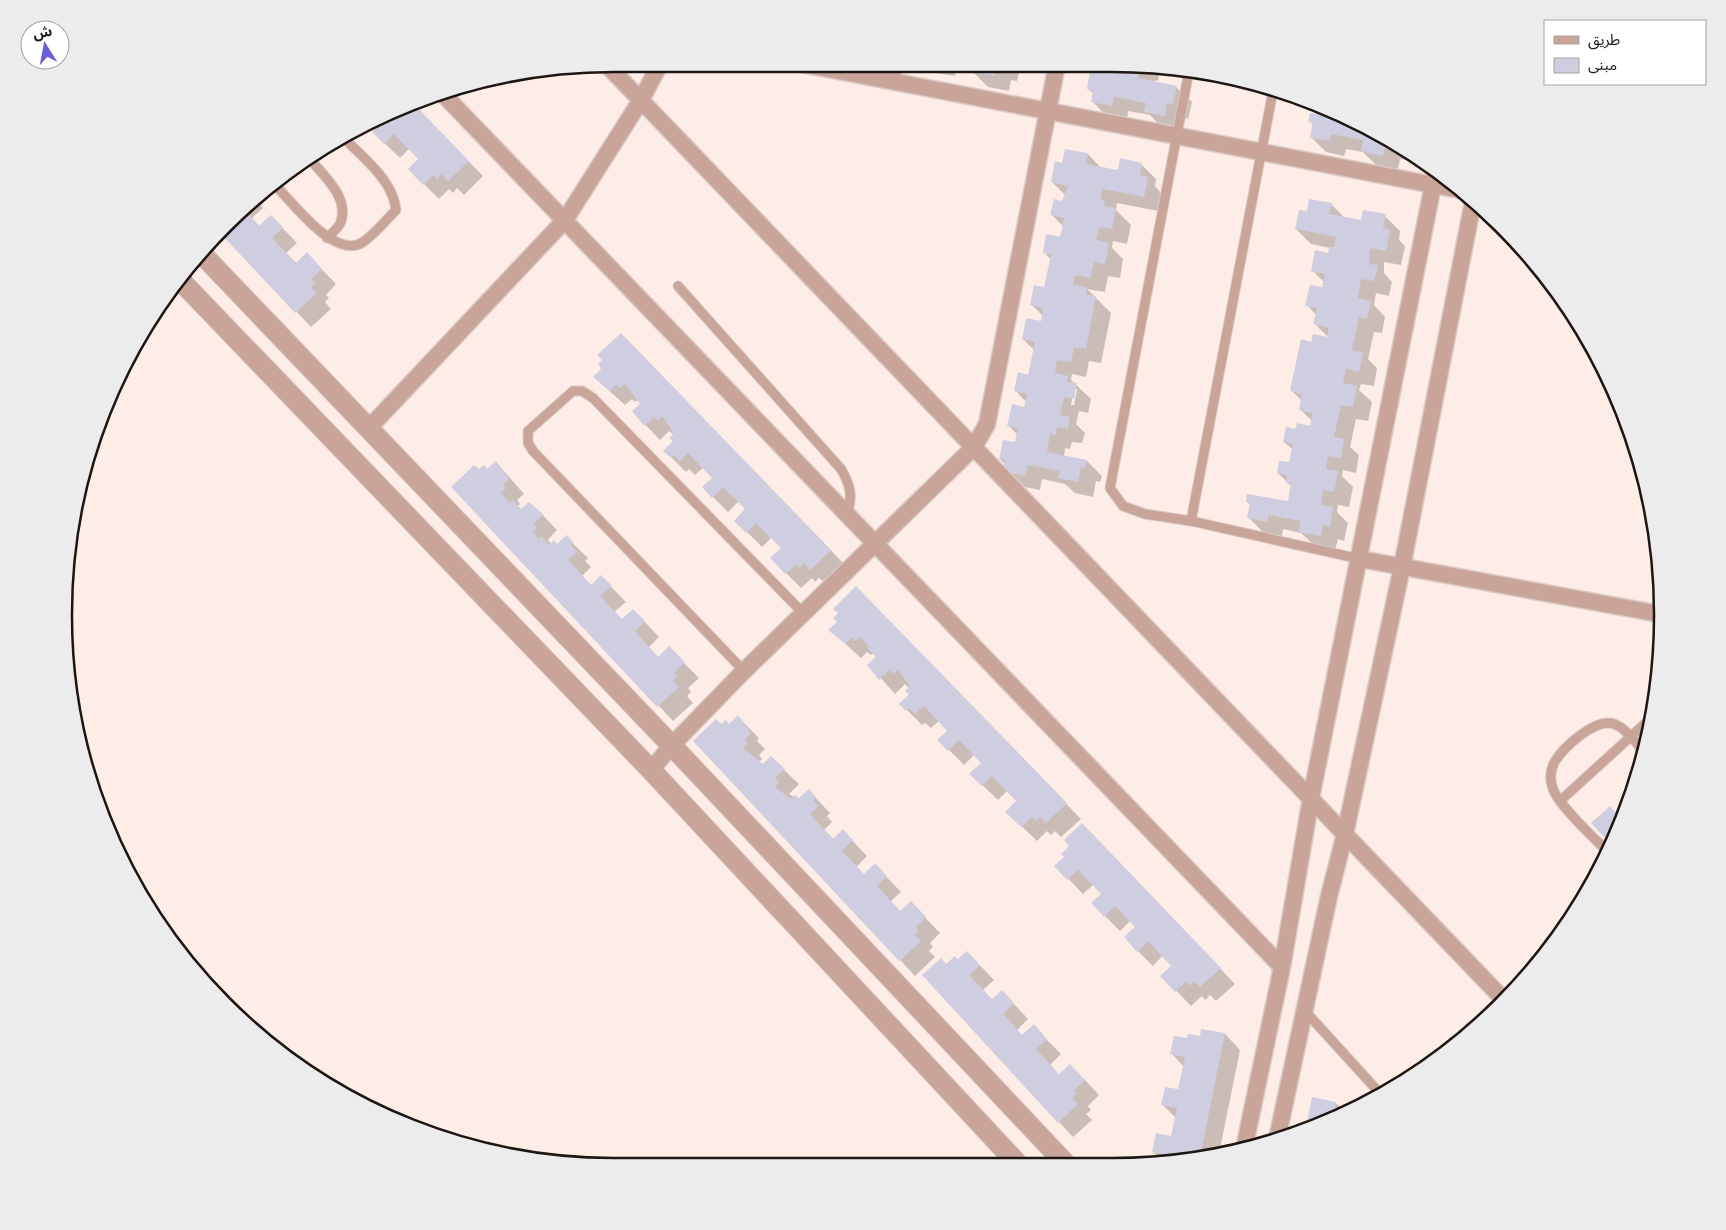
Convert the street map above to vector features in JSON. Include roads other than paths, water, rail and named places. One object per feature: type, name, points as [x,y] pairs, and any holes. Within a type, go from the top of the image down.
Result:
[{"type":"street","points":[[614,72],[1499,995]]},
{"type":"street","points":[[368,429],[565,220],[641,100],[656,72]]},
{"type":"street","points":[[844,72],[1260,153],[1431,178]]},
{"type":"street","points":[[651,770],[744,672],[974,447],[987,424],[1056,72]]},
{"type":"street","points":[[448,99],[1282,967]]},
{"type":"street","points":[[1246,1140],[1282,967],[1311,798],[1360,559],[1434,180]]},
{"type":"street","points":[[1279,1131],[1402,567],[1472,209]]},
{"type":"street","points":[[206,258],[672,746],[1060,1158]]},
{"type":"street","points":[[185,285],[651,770],[1012,1158]]},
{"type":"street","points":[[1360,559],[1654,613]]},
{"type":"lane","points":[[894,82],[896,72]]},
{"type":"lane","points":[[1188,78],[1110,488],[1123,506],[1145,514],[1191,521],[1360,559]]},
{"type":"lane","points":[[1191,521],[1272,97]]},
{"type":"lane","points":[[279,189],[327,238],[346,246],[362,243],[396,210],[395,198],[390,186],[348,143]]},
{"type":"lane","points":[[314,164],[340,196],[343,211],[340,225],[327,238]]},
{"type":"lane","points":[[678,286],[841,469],[849,483],[851,496],[850,507],[846,515]]},
{"type":"lane","points":[[744,672],[533,451],[528,443],[528,431],[573,391],[582,391],[593,398],[804,614]]},
{"type":"lane","points":[[1602,846],[1560,801],[1552,788],[1551,772],[1558,757],[1592,726],[1598,723],[1613,723],[1637,745]]},
{"type":"lane","points":[[1560,801],[1642,726]]},
{"type":"lane","points":[[1305,1011],[1376,1089]]}]
